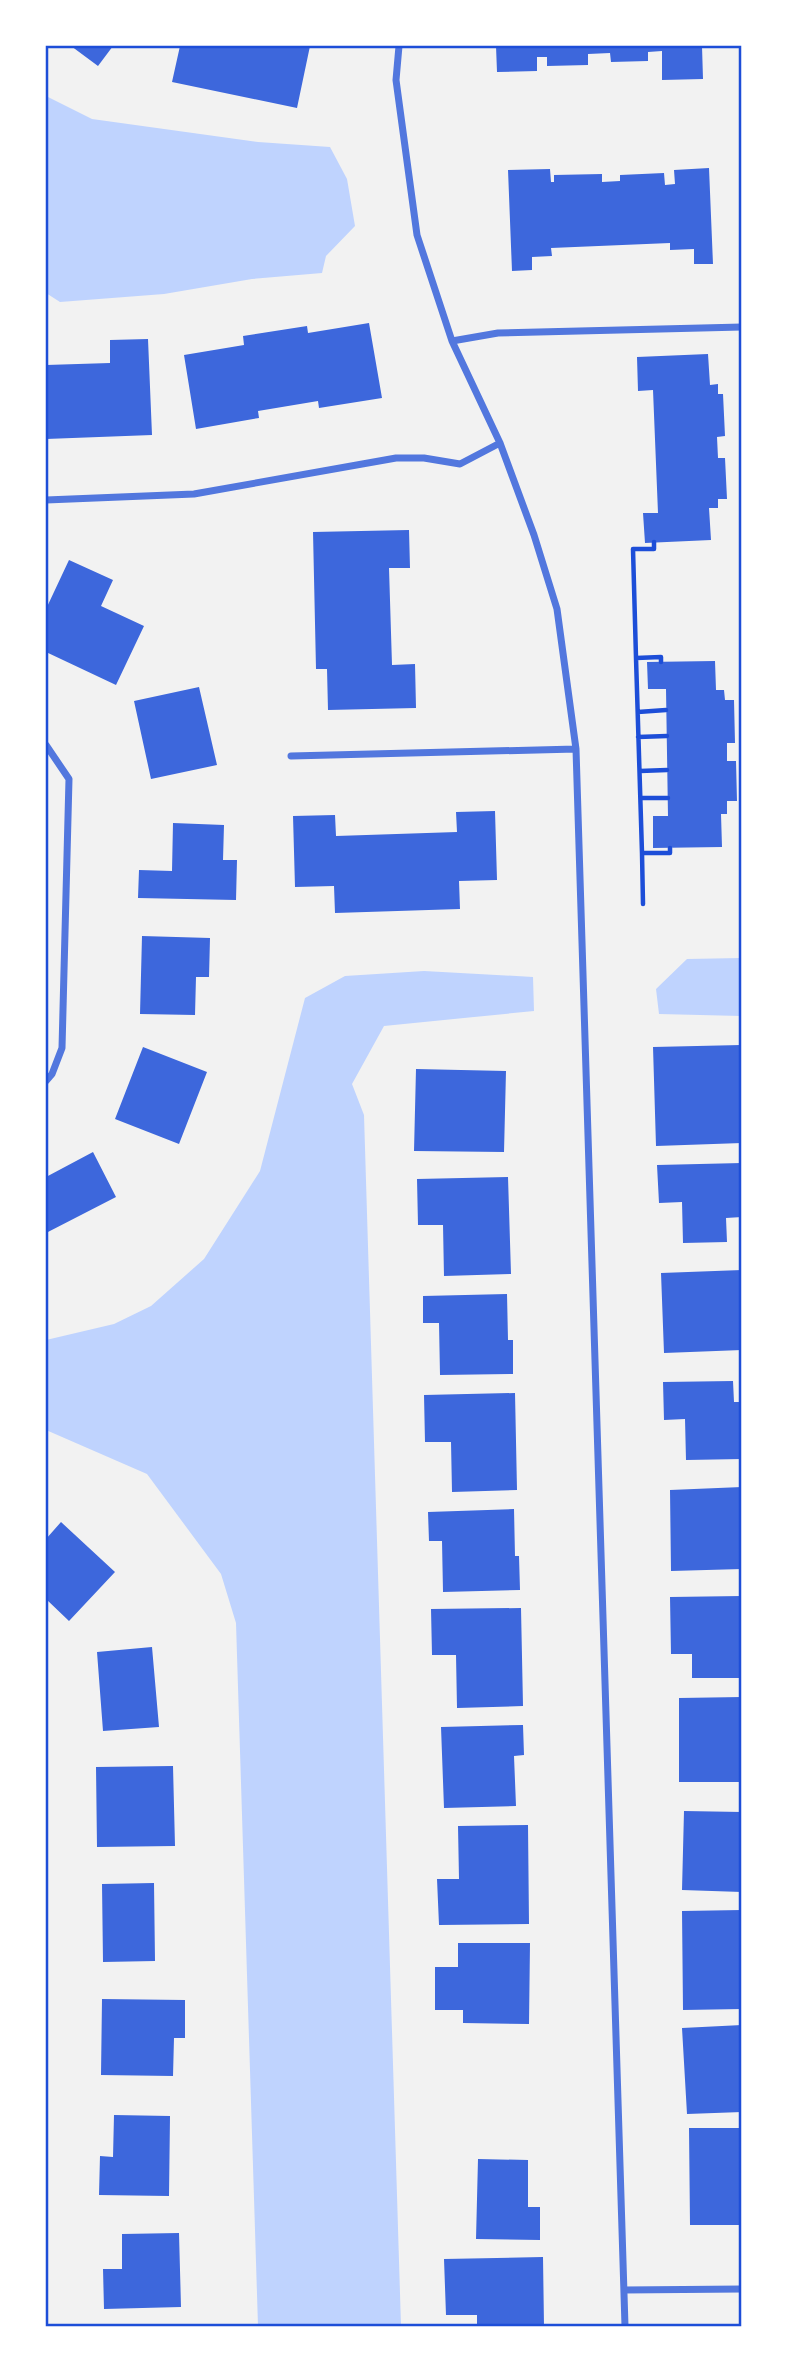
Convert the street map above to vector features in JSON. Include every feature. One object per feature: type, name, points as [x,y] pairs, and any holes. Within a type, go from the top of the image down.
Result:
[{"type":"street","points":[[399,46],[396,80],[417,236],[452,341],[500,443],[534,535],[557,609],[576,749],[625,2326]]},
{"type":"street","points":[[452,341],[498,333],[741,327]]},
{"type":"street","points":[[46,500],[194,494],[396,457],[424,457],[460,464],[500,443]]},
{"type":"street","points":[[46,745],[69,779],[62,1048],[52,1074],[46,1081]]},
{"type":"street","points":[[291,756],[576,749]]},
{"type":"street","points":[[624,2290],[741,2289]]},
{"type":"path","points":[[643,904],[633,549],[654,549],[654,542]]},
{"type":"path","points":[[636,658],[662,657],[662,662]]},
{"type":"path","points":[[638,712],[666,710]]},
{"type":"path","points":[[638,737],[667,736]]},
{"type":"path","points":[[640,771],[667,770]]},
{"type":"path","points":[[641,798],[668,798]]},
{"type":"path","points":[[642,853],[670,853],[670,848]]},
{"type":"water","points":[[46,96],[92,119],[258,142],[330,147],[347,179],[355,226],[326,256],[322,273],[252,279],[164,294],[60,302],[46,293]]},
{"type":"water","points":[[741,958],[741,1016],[659,1014],[656,989],[687,959]]},
{"type":"water","points":[[424,971],[533,977],[534,1011],[384,1026],[352,1084],[364,1115],[401,2326],[258,2326],[236,1623],[221,1574],[147,1474],[46,1430],[46,1340],[114,1324],[151,1306],[204,1259],[260,1171],[305,998],[345,976]]},
{"type":"building","points":[[71,46],[113,46],[98,66]]},
{"type":"building","points":[[180,46],[310,46],[297,108],[172,82]]},
{"type":"building","points":[[496,46],[702,46],[703,79],[662,80],[662,51],[648,52],[648,61],[611,62],[610,53],[588,54],[588,65],[547,66],[547,57],[537,57],[537,71],[497,72]]},
{"type":"building","points":[[709,168],[713,264],[694,264],[694,249],[670,250],[670,243],[551,248],[552,256],[532,257],[532,270],[512,271],[508,170],[550,169],[551,182],[554,182],[554,175],[602,174],[602,182],[620,181],[620,175],[664,173],[665,185],[675,184],[674,170]]},
{"type":"building","points":[[369,323],[382,398],[319,408],[318,401],[258,411],[259,418],[196,429],[184,355],[244,345],[243,336],[307,326],[308,333]]},
{"type":"building","points":[[148,339],[152,435],[46,439],[46,365],[110,363],[110,340]]},
{"type":"building","points":[[708,354],[710,385],[718,384],[718,394],[723,394],[725,436],[717,437],[718,458],[725,458],[727,499],[718,499],[718,508],[709,508],[711,540],[645,543],[643,513],[658,513],[653,390],[638,391],[637,357]]},
{"type":"building","points":[[409,530],[410,568],[389,568],[392,665],[415,664],[416,708],[328,710],[327,669],[316,669],[313,532]]},
{"type":"building","points":[[69,560],[113,580],[101,606],[144,626],[116,685],[46,652],[46,609]]},
{"type":"building","points":[[715,661],[716,690],[724,690],[725,700],[734,700],[735,743],[727,743],[727,761],[736,761],[737,801],[727,801],[727,814],[721,814],[722,847],[653,848],[653,816],[668,816],[666,689],[648,689],[647,662]]},
{"type":"building","points":[[199,687],[217,765],[151,779],[134,701]]},
{"type":"building","points":[[495,811],[497,880],[459,881],[460,909],[335,913],[334,886],[295,887],[293,816],[335,815],[336,836],[457,832],[456,812]]},
{"type":"building","points":[[173,823],[224,825],[223,860],[237,860],[236,900],[138,898],[139,870],[172,871]]},
{"type":"building","points":[[142,936],[210,938],[209,977],[196,977],[195,1015],[140,1014]]},
{"type":"building","points":[[741,1045],[742,1143],[656,1146],[653,1047]]},
{"type":"building","points":[[143,1047],[207,1072],[179,1144],[115,1119]]},
{"type":"building","points":[[416,1069],[506,1071],[504,1152],[414,1151]]},
{"type":"building","points":[[93,1152],[116,1197],[46,1233],[46,1177]]},
{"type":"building","points":[[742,1163],[742,1217],[726,1218],[727,1242],[683,1243],[682,1202],[659,1203],[657,1165]]},
{"type":"building","points":[[508,1177],[511,1274],[444,1276],[443,1225],[418,1225],[417,1179]]},
{"type":"building","points":[[742,1270],[742,1350],[664,1353],[661,1273]]},
{"type":"building","points":[[507,1294],[508,1340],[513,1340],[513,1374],[440,1375],[439,1323],[423,1323],[423,1296]]},
{"type":"building","points":[[733,1381],[734,1402],[742,1402],[742,1459],[686,1460],[685,1419],[664,1420],[663,1382]]},
{"type":"building","points":[[515,1393],[517,1490],[452,1492],[451,1442],[425,1442],[424,1395]]},
{"type":"building","points":[[742,1487],[742,1569],[671,1571],[670,1490]]},
{"type":"building","points":[[514,1509],[515,1556],[519,1556],[520,1590],[443,1592],[442,1541],[429,1541],[428,1512]]},
{"type":"building","points":[[61,1522],[115,1572],[69,1621],[46,1599],[46,1539]]},
{"type":"building","points":[[742,1596],[742,1678],[692,1678],[692,1654],[671,1654],[670,1597]]},
{"type":"building","points":[[521,1608],[523,1706],[457,1708],[456,1655],[432,1655],[431,1609]]},
{"type":"building","points":[[152,1647],[159,1727],[103,1731],[97,1652]]},
{"type":"building","points":[[742,1697],[742,1782],[679,1782],[679,1698]]},
{"type":"building","points":[[523,1725],[524,1755],[514,1756],[516,1806],[444,1808],[441,1727]]},
{"type":"building","points":[[173,1766],[175,1846],[97,1847],[96,1767]]},
{"type":"building","points":[[684,1811],[742,1812],[742,1892],[682,1890]]},
{"type":"building","points":[[528,1825],[529,1924],[439,1925],[437,1879],[459,1879],[458,1826]]},
{"type":"building","points":[[154,1883],[155,1961],[103,1962],[102,1884]]},
{"type":"building","points":[[742,1910],[742,2009],[683,2010],[682,1911]]},
{"type":"building","points":[[458,1943],[530,1943],[529,2024],[463,2023],[463,2010],[435,2010],[435,1967],[458,1967]]},
{"type":"building","points":[[102,1999],[185,2000],[185,2038],[174,2038],[173,2076],[101,2075]]},
{"type":"building","points":[[742,2025],[742,2112],[687,2114],[682,2028]]},
{"type":"building","points":[[114,2115],[170,2116],[169,2196],[99,2195],[100,2156],[113,2157]]},
{"type":"building","points":[[689,2128],[742,2128],[742,2225],[690,2225]]},
{"type":"building","points":[[478,2159],[528,2160],[528,2207],[540,2207],[540,2240],[476,2239]]},
{"type":"building","points":[[179,2233],[181,2307],[104,2309],[103,2269],[122,2269],[122,2234]]},
{"type":"building","points":[[543,2257],[544,2326],[477,2326],[477,2315],[446,2315],[444,2259]]}]
